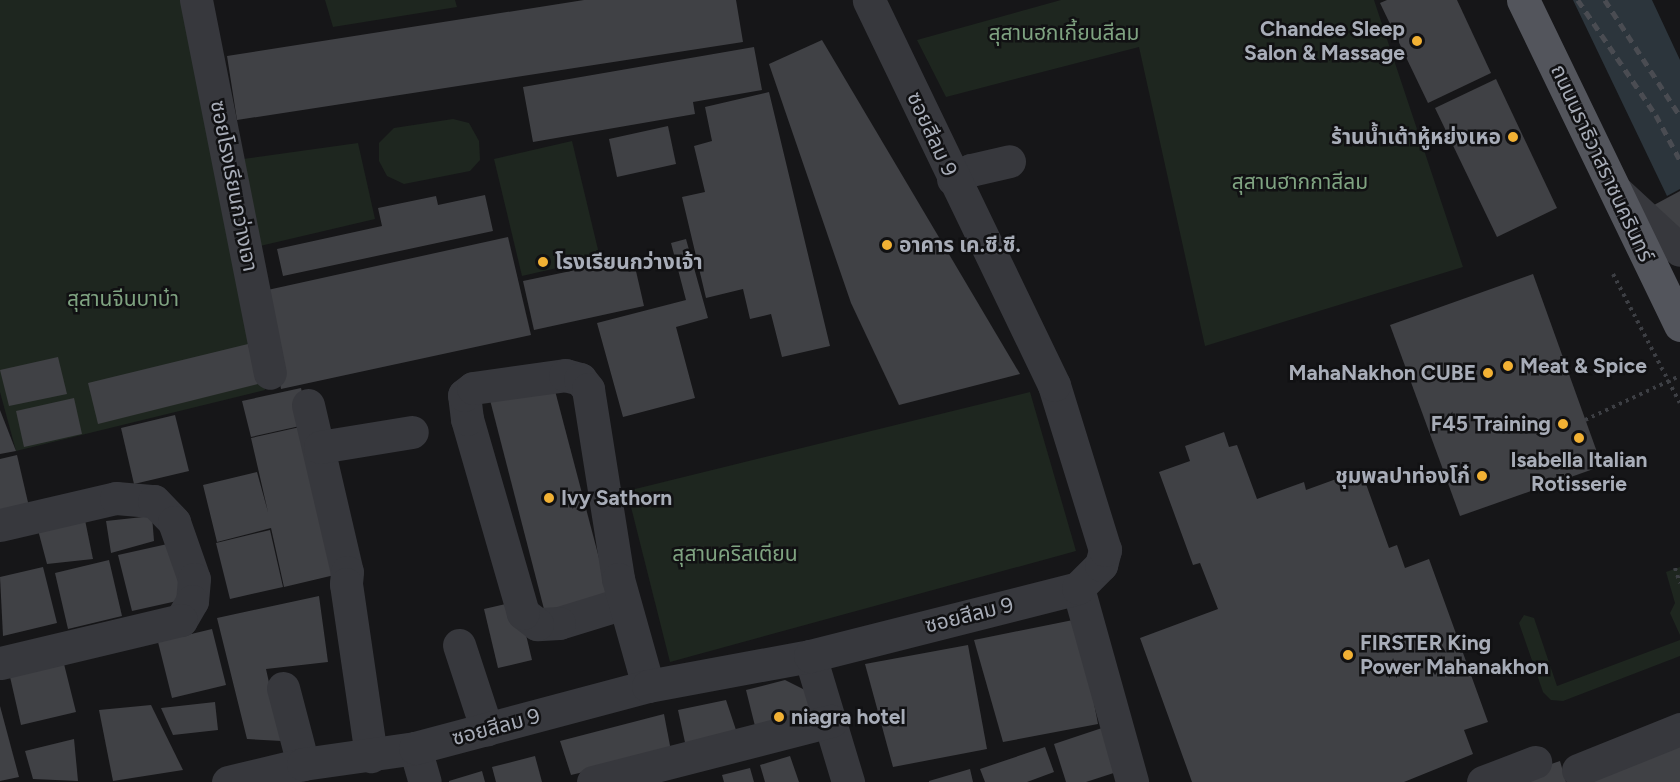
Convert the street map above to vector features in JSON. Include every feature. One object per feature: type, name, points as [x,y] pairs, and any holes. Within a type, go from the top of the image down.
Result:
[{"type":"main road","name":"ถนนนราธิวาสราชนครินทร์","points":[[1523,0],[1680,325]]},
{"type":"street","name":"ซอยโรงเรียนกว่างเจา","points":[[196,0],[270,373]]},
{"type":"street","name":"ซอยสีลม 9","points":[[228,782],[303,764],[415,748],[648,686],[810,656],[1078,588],[1101,565],[1105,550],[1054,385],[953,179],[869,0]]},
{"type":"street","points":[[953,179],[971,170],[1009,161]]},
{"type":"street","points":[[1618,193],[1657,225],[1680,250]]},
{"type":"street","points":[[624,603],[559,623],[537,624],[523,613],[467,419],[464,395],[473,388],[565,375],[580,380],[588,389],[624,603],[648,686]]},
{"type":"street","points":[[308,405],[320,447],[347,572],[346,584],[371,756]]},
{"type":"street","points":[[320,447],[412,432]]},
{"type":"street","points":[[0,525],[116,498],[154,501],[174,522],[194,579],[192,601],[181,620],[0,663]]},
{"type":"street","points":[[1078,588],[1132,782]]},
{"type":"street","points":[[459,645],[487,730]]},
{"type":"street","points":[[810,656],[848,782]]},
{"type":"street","points":[[283,688],[303,764]]},
{"type":"street","points":[[593,782],[831,721]]},
{"type":"street","points":[[1578,770],[1680,729]]},
{"type":"street","points":[[415,748],[425,782]]},
{"type":"street","points":[[1483,782],[1535,762]]},
{"type":"path","points":[[1613,274],[1680,403]]},
{"type":"path","points":[[1586,420],[1680,376]]},
{"type":"path","points":[[1675,568],[1680,583]]},
{"type":"green space","name":"สุสานจีนบาบ๋า","points":[[0,0],[188,0],[265,390],[16,451],[0,392]]},
{"type":"green space","points":[[325,0],[455,0],[457,7],[333,27]]},
{"type":"green space","name":"สุสานฮากกาสีลม","points":[[1061,0],[1374,0],[1463,267],[1205,346],[1139,47],[946,97],[917,40]]},
{"type":"green space","points":[[453,119],[469,123],[479,141],[480,160],[470,171],[404,184],[387,176],[379,161],[379,143],[394,128]]},
{"type":"green space","points":[[572,141],[600,258],[522,276],[494,159]]},
{"type":"green space","points":[[358,143],[375,219],[260,246],[243,159]]},
{"type":"green space","name":"สุสานคริสเตียน","points":[[1030,392],[1076,551],[670,662],[627,491]]},
{"type":"green space","points":[[1680,567],[1680,635],[1670,613],[1675,603],[1666,572]]},
{"type":"green space","points":[[1524,615],[1534,618],[1557,686],[1680,640],[1680,656],[1563,701],[1551,700],[1543,692],[1519,623]]},
{"type":"shaded area","points":[[1573,0],[1652,0],[1680,60],[1680,189],[1667,196]]},
{"type":"building","points":[[584,0],[736,0],[743,42],[237,120],[227,56]]},
{"type":"building","points":[[1387,0],[1457,0],[1491,73],[1428,103],[1380,3]]},
{"type":"building","name":"อาคาร เค.ซี.ซี.","points":[[822,40],[1020,374],[899,405],[851,303],[769,64]]},
{"type":"building","points":[[754,47],[762,90],[693,102],[695,114],[533,142],[523,87]]},
{"type":"building","points":[[1496,79],[1557,208],[1497,237],[1435,108]]},
{"type":"building","points":[[769,92],[830,346],[782,357],[771,314],[750,319],[743,289],[706,298],[682,197],[705,192],[694,146],[712,141],[705,107]]},
{"type":"building","points":[[668,126],[676,164],[617,177],[609,139]]},
{"type":"building","points":[[1680,191],[1680,257],[1654,205]]},
{"type":"building","points":[[485,195],[493,231],[283,276],[277,249],[382,226],[378,208],[436,196],[438,205]]},
{"type":"building","points":[[508,237],[531,335],[281,389],[263,291]]},
{"type":"building","points":[[686,239],[708,318],[676,327],[695,398],[623,417],[597,323],[686,300],[671,243]]},
{"type":"building","points":[[633,258],[644,306],[534,330],[523,281]]},
{"type":"building","name":"MahaNakhon CUBE","points":[[1533,274],[1602,466],[1460,516],[1390,325]]},
{"type":"building","points":[[248,344],[258,384],[98,424],[88,383]]},
{"type":"building","points":[[58,357],[67,394],[9,406],[0,370]]},
{"type":"building","name":"Ivy Sathorn","points":[[553,383],[609,596],[545,613],[490,400]]},
{"type":"building","points":[[301,388],[309,424],[251,437],[242,401]]},
{"type":"building","points":[[74,398],[82,434],[24,447],[16,411]]},
{"type":"building","points":[[0,410],[16,451],[0,454]]},
{"type":"building","points":[[175,415],[189,471],[134,484],[121,428]]},
{"type":"building","points":[[309,425],[343,573],[284,587],[271,528],[217,542],[203,485],[257,472],[268,512],[251,438]]},
{"type":"building","points":[[1224,432],[1229,447],[1237,445],[1257,499],[1304,482],[1306,490],[1361,470],[1389,548],[1397,545],[1405,568],[1429,559],[1488,722],[1464,730],[1473,754],[1404,782],[1192,782],[1140,638],[1218,609],[1200,563],[1193,565],[1159,472],[1190,461],[1185,446]]},
{"type":"building","points":[[17,455],[30,511],[0,518],[0,459]]},
{"type":"building","points":[[152,516],[154,541],[111,553],[106,521]]},
{"type":"building","points":[[85,520],[93,559],[47,564],[38,530]]},
{"type":"building","points":[[270,530],[283,587],[230,599],[216,543]]},
{"type":"building","points":[[172,543],[186,599],[132,611],[118,555]]},
{"type":"building","points":[[109,560],[122,616],[68,629],[55,573]]},
{"type":"building","points":[[43,567],[57,623],[3,636],[0,577]]},
{"type":"building","points":[[319,596],[328,662],[266,669],[282,741],[247,739],[217,618]]},
{"type":"building","points":[[518,601],[532,660],[498,668],[484,609]]},
{"type":"building","points":[[1078,619],[1098,724],[1003,742],[974,640]]},
{"type":"building","points":[[212,629],[226,685],[172,698],[158,642]]},
{"type":"building","points":[[968,645],[987,749],[893,767],[865,664]]},
{"type":"building","points":[[62,656],[76,712],[21,725],[8,668]]},
{"type":"building","points":[[785,680],[811,693],[818,719],[757,734],[746,690]]},
{"type":"building","points":[[726,700],[737,733],[686,747],[678,710]]},
{"type":"building","points":[[215,702],[218,730],[173,735],[161,708]]},
{"type":"building","points":[[151,705],[183,770],[113,781],[99,710]]},
{"type":"building","points":[[0,706],[19,777],[0,781]]},
{"type":"building","points":[[664,714],[671,751],[571,775],[560,741]]},
{"type":"building","points":[[1111,725],[1126,769],[1086,782],[1066,782],[1054,744]]},
{"type":"building","points":[[74,739],[78,781],[33,779],[25,751]]},
{"type":"building","points":[[1680,743],[1680,782],[1580,782]]},
{"type":"building","points":[[1045,747],[1054,772],[1027,782],[985,782],[980,769]]},
{"type":"building","points":[[535,756],[542,782],[496,782],[492,767]]},
{"type":"building","points":[[790,756],[799,782],[765,782],[760,765]]},
{"type":"building","points":[[1560,761],[1566,782],[1508,782],[1507,779]]},
{"type":"building","points":[[750,768],[754,782],[724,782],[722,775]]},
{"type":"building","points":[[970,769],[973,782],[929,782],[929,781]]},
{"type":"building","points":[[482,771],[485,782],[449,782],[449,781]]},
{"type":"railway","points":[[1578,0],[1656,115],[1680,160]]},
{"type":"railway","points":[[1605,0],[1680,116]]},
{"type":"place","name":"Chandee Sleep Salon & Massage","points":[[1417,41]]},
{"type":"place","name":"ร้านน้ำเต้าหู้หย่งเหอ","points":[[1513,137]]},
{"type":"place","name":"อาคาร เค.ซี.ซี.","points":[[887,245]]},
{"type":"place","name":"โรงเรียนกว่างเจ้า","points":[[543,262]]},
{"type":"place","name":"Meat & Spice","points":[[1508,366]]},
{"type":"place","name":"MahaNakhon CUBE","points":[[1488,373]]},
{"type":"place","name":"F45 Training","points":[[1563,424]]},
{"type":"place","name":"Isabella Italian Rotisserie","points":[[1579,438]]},
{"type":"place","name":"ชุมพลปาท่องโก๋","points":[[1482,476]]},
{"type":"place","name":"Ivy Sathorn","points":[[549,498]]},
{"type":"place","name":"FIRSTER King Power Mahanakhon","points":[[1348,655]]},
{"type":"place","name":"niagra hotel","points":[[779,717]]},
{"type":"park label","name":"สุสานฮกเกี้ยนสีลม","points":[[1064,33]]}]
